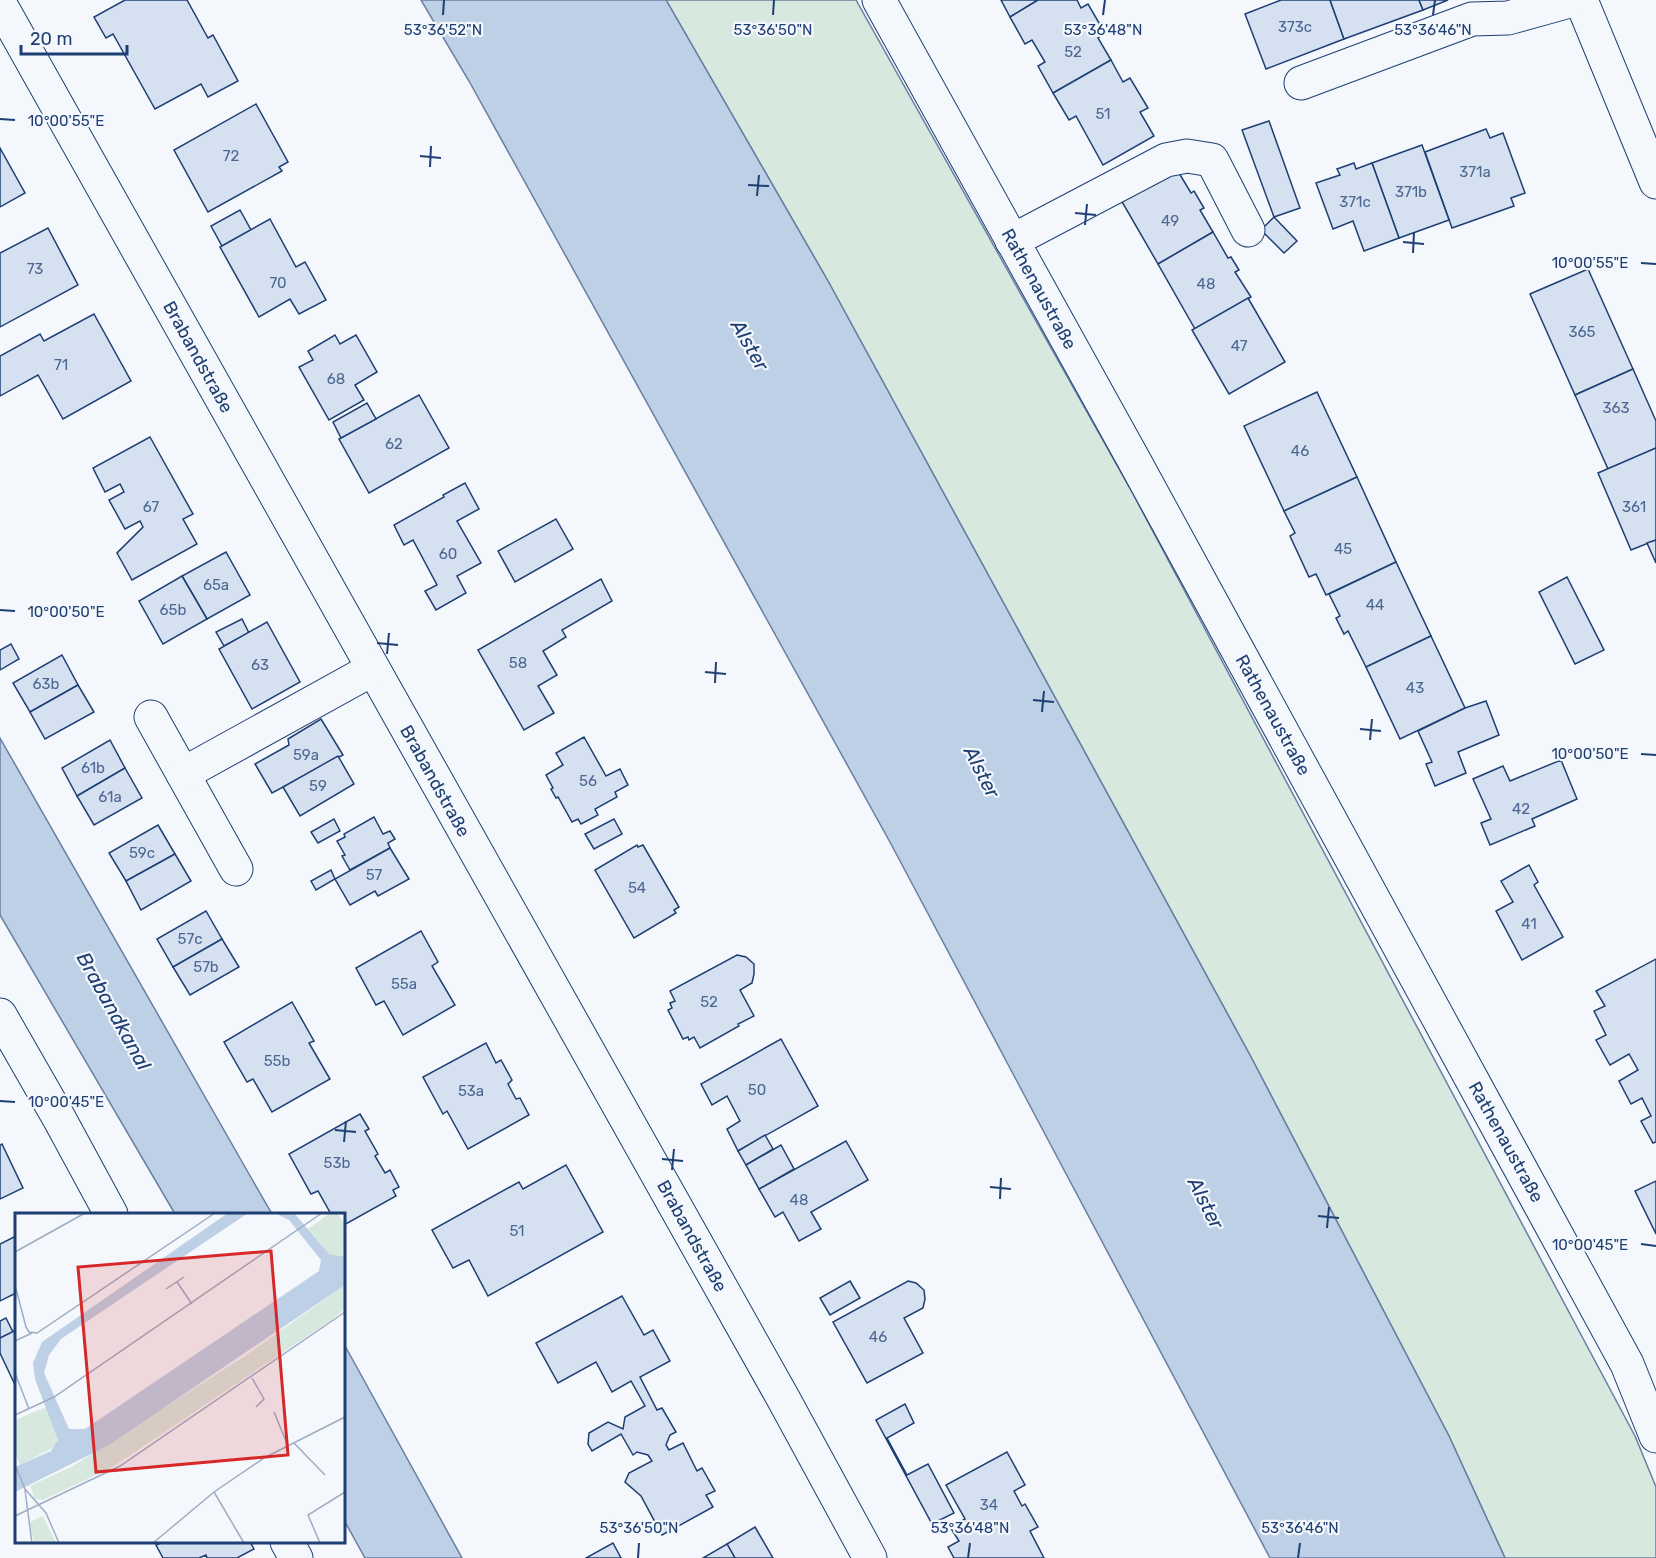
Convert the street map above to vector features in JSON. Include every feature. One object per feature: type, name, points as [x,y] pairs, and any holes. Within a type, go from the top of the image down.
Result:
[{"type":"street","name":"Rathenaustraße","points":[[879,0],[1147,483],[1627,1364],[1656,1436]]},
{"type":"street","points":[[1301,83],[1472,19],[1509,18],[1573,0]]},
{"type":"street","points":[[1581,0],[1656,182]]},
{"type":"street","name":"Brabandstraße","points":[[0,4],[772,1377],[870,1558]]},
{"type":"street","points":[[1012,241],[1166,160],[1187,156],[1212,160],[1248,230]]},
{"type":"street","points":[[183,774],[373,669]]},
{"type":"street","points":[[151,717],[236,869]]},
{"type":"street","points":[[0,1015],[110,1213]]},
{"type":"street","points":[[288,1543],[296,1558]]},
{"type":"shaded area","points":[[666,0],[856,0],[1133,494],[1635,1436],[1656,1487],[1656,1558],[1505,1558],[1449,1436],[1251,1057],[828,281]]},
{"type":"water","name":"Alster","points":[[421,0],[666,0],[828,281],[1251,1057],[1449,1436],[1505,1558],[1270,1558],[891,844],[469,81]]},
{"type":"water","name":"Brabandkanal","points":[[0,738],[271,1213],[174,1213],[0,915]]},
{"type":"water","points":[[345,1346],[462,1558],[365,1558],[345,1522]]},
{"type":"building","points":[[125,0],[187,0],[208,38],[213,35],[238,81],[208,97],[201,84],[155,109],[113,34],[106,38],[94,17]]},
{"type":"building","points":[[1001,0],[1038,0],[1010,17]]},
{"type":"building","points":[[1038,0],[1077,0],[1081,8],[1088,4],[1105,33],[1098,38],[1111,60],[1053,93],[1038,66],[1045,62],[1032,40],[1025,44],[1010,17]]},
{"type":"building","points":[[1281,0],[1330,0],[1344,39],[1266,69],[1245,14]]},
{"type":"building","points":[[1330,0],[1419,0],[1423,10],[1344,39]]},
{"type":"building","points":[[1419,0],[1448,0],[1423,10]]},
{"type":"building","points":[[1111,60],[1123,82],[1130,78],[1148,108],[1140,112],[1154,136],[1103,165],[1076,116],[1069,120],[1053,93]]},
{"type":"building","points":[[256,104],[288,162],[279,167],[282,171],[208,212],[174,150]]},
{"type":"building","points":[[1269,121],[1300,208],[1274,217],[1242,130]]},
{"type":"building","points":[[1486,129],[1490,138],[1503,133],[1525,193],[1511,198],[1514,206],[1452,228],[1425,152]]},
{"type":"building","points":[[1422,145],[1449,220],[1399,238],[1372,163]]},
{"type":"building","points":[[0,148],[25,193],[0,207]]},
{"type":"building","points":[[1354,163],[1356,169],[1372,163],[1399,238],[1364,251],[1353,221],[1333,229],[1316,183],[1340,175],[1337,169]]},
{"type":"building","points":[[1176,168],[1191,193],[1194,191],[1204,208],[1200,210],[1213,232],[1158,264],[1121,200]]},
{"type":"building","points":[[240,210],[251,230],[222,246],[211,226]]},
{"type":"building","points":[[1274,217],[1297,241],[1284,253],[1261,230]]},
{"type":"building","points":[[270,219],[296,267],[305,262],[326,300],[299,314],[290,299],[259,317],[220,247]]},
{"type":"building","points":[[48,228],[78,285],[0,327],[0,253]]},
{"type":"building","points":[[1213,232],[1228,258],[1231,257],[1239,270],[1235,272],[1251,297],[1195,329],[1158,264]]},
{"type":"building","points":[[1588,269],[1633,369],[1575,395],[1530,294]]},
{"type":"building","points":[[1248,298],[1285,362],[1229,394],[1192,330]]},
{"type":"building","points":[[94,314],[131,381],[63,419],[38,375],[0,396],[0,356],[40,334],[44,341]]},
{"type":"building","points":[[335,335],[340,344],[356,335],[377,372],[355,385],[364,400],[329,420],[299,367],[313,360],[308,351]]},
{"type":"building","points":[[1633,369],[1656,421],[1656,448],[1608,469],[1575,395]]},
{"type":"building","points":[[1317,392],[1357,477],[1284,511],[1244,426]]},
{"type":"building","points":[[419,395],[449,448],[369,493],[339,439]]},
{"type":"building","points":[[367,403],[376,419],[341,438],[333,422]]},
{"type":"building","points":[[150,437],[193,514],[183,519],[197,544],[132,580],[117,553],[143,527],[140,521],[125,529],[109,500],[124,492],[120,484],[105,492],[93,468]]},
{"type":"building","points":[[1656,448],[1656,540],[1631,550],[1598,473]]},
{"type":"building","points":[[1357,477],[1396,562],[1326,595],[1316,574],[1309,577],[1290,536],[1295,533],[1284,511]]},
{"type":"building","points":[[465,483],[479,509],[457,521],[481,563],[457,576],[466,593],[436,610],[425,591],[437,585],[413,540],[404,545],[394,525]]},
{"type":"building","points":[[556,519],[573,549],[515,582],[498,551]]},
{"type":"building","points":[[1656,540],[1656,563],[1647,543]]},
{"type":"building","points":[[226,552],[250,595],[207,619],[182,576]]},
{"type":"building","points":[[1396,562],[1431,636],[1366,667],[1348,631],[1344,634],[1336,618],[1340,616],[1329,594]]},
{"type":"building","points":[[182,576],[207,619],[163,644],[139,601]]},
{"type":"building","points":[[1567,577],[1604,650],[1575,664],[1539,592]]},
{"type":"building","points":[[601,579],[612,601],[562,630],[566,637],[543,651],[557,675],[538,686],[554,713],[524,730],[478,650]]},
{"type":"building","points":[[242,619],[249,633],[224,646],[216,632]]},
{"type":"building","points":[[267,622],[300,682],[252,709],[219,649]]},
{"type":"building","points":[[1431,636],[1465,708],[1400,739],[1366,667]]},
{"type":"building","points":[[11,644],[19,659],[0,670],[0,650]]},
{"type":"building","points":[[62,655],[78,685],[30,712],[13,683]]},
{"type":"building","points":[[78,685],[94,712],[45,739],[30,712]]},
{"type":"building","points":[[1486,701],[1499,735],[1458,752],[1466,773],[1435,786],[1426,764],[1432,762],[1418,731],[1465,708]]},
{"type":"building","points":[[321,719],[343,755],[272,793],[255,764],[289,745],[288,739]]},
{"type":"building","points":[[584,737],[606,776],[620,769],[628,785],[615,792],[617,797],[595,809],[598,815],[581,824],[578,819],[572,822],[551,789],[553,788],[546,775],[563,765],[556,753]]},
{"type":"building","points":[[110,740],[125,768],[77,796],[62,768]]},
{"type":"building","points":[[338,756],[354,784],[300,816],[283,787]]},
{"type":"building","points":[[1561,760],[1577,799],[1532,819],[1535,826],[1490,845],[1481,823],[1491,819],[1473,779],[1503,766],[1510,781]]},
{"type":"building","points":[[125,768],[142,798],[94,825],[77,796]]},
{"type":"building","points":[[374,817],[383,834],[390,831],[395,839],[388,843],[390,848],[350,870],[337,841],[345,837],[344,834]]},
{"type":"building","points":[[334,819],[340,831],[318,843],[311,832]]},
{"type":"building","points":[[614,819],[622,834],[594,849],[585,834]]},
{"type":"building","points":[[158,825],[175,854],[126,881],[109,853]]},
{"type":"building","points":[[637,845],[638,847],[643,845],[679,907],[674,910],[676,913],[634,938],[595,870]]},
{"type":"building","points":[[390,848],[409,879],[378,896],[375,891],[350,905],[335,879]]},
{"type":"building","points":[[175,854],[191,881],[141,910],[126,881]]},
{"type":"building","points":[[1529,865],[1538,882],[1534,885],[1563,937],[1522,960],[1496,911],[1513,902],[1501,881]]},
{"type":"building","points":[[331,870],[335,879],[316,890],[311,881]]},
{"type":"building","points":[[206,911],[222,939],[173,967],[157,939]]},
{"type":"building","points":[[421,931],[438,962],[432,966],[455,1005],[403,1035],[384,1001],[376,1005],[356,968]]},
{"type":"building","points":[[222,939],[239,967],[190,995],[173,967]]},
{"type":"building","points":[[737,955],[746,957],[754,964],[752,983],[740,990],[754,1016],[700,1048],[694,1037],[689,1040],[688,1037],[683,1039],[668,1010],[672,1008],[670,1003],[675,1001],[670,991]]},
{"type":"building","points":[[1656,959],[1656,1142],[1653,1143],[1641,1121],[1651,1116],[1642,1098],[1631,1104],[1619,1081],[1638,1070],[1629,1054],[1610,1065],[1596,1040],[1606,1035],[1594,1011],[1605,1006],[1596,991]]},
{"type":"building","points":[[292,1002],[314,1041],[309,1043],[330,1079],[272,1112],[253,1079],[247,1082],[224,1042]]},
{"type":"building","points":[[781,1039],[818,1106],[738,1151],[727,1129],[740,1121],[727,1096],[712,1105],[701,1084]]},
{"type":"building","points":[[486,1043],[496,1063],[501,1060],[512,1080],[508,1084],[516,1099],[520,1098],[529,1115],[468,1149],[447,1111],[443,1114],[423,1077]]},
{"type":"building","points":[[360,1114],[369,1129],[365,1131],[378,1154],[375,1156],[385,1173],[390,1170],[399,1187],[393,1190],[396,1196],[345,1224],[345,1213],[330,1213],[318,1191],[311,1194],[289,1154]]},
{"type":"building","points":[[765,1135],[773,1149],[746,1165],[738,1151]]},
{"type":"building","points":[[846,1141],[868,1180],[811,1212],[821,1229],[799,1241],[783,1212],[775,1217],[759,1189]]},
{"type":"building","points":[[2,1144],[23,1188],[0,1199],[0,1145]]},
{"type":"building","points":[[781,1145],[794,1169],[759,1189],[746,1165]]},
{"type":"building","points":[[566,1165],[603,1232],[488,1296],[469,1260],[453,1268],[432,1230],[519,1182],[523,1189]]},
{"type":"building","points":[[1656,1181],[1656,1234],[1635,1191]]},
{"type":"building","points":[[15,1236],[15,1294],[0,1301],[0,1244]]},
{"type":"building","points":[[850,1281],[860,1298],[830,1315],[820,1298]]},
{"type":"building","points":[[908,1281],[916,1283],[924,1290],[923,1308],[904,1318],[923,1353],[867,1383],[833,1322]]},
{"type":"building","points":[[622,1296],[644,1335],[653,1330],[670,1361],[640,1377],[657,1410],[662,1408],[676,1432],[670,1435],[666,1445],[669,1450],[683,1443],[697,1471],[702,1468],[715,1491],[706,1495],[713,1507],[662,1535],[641,1496],[625,1482],[629,1473],[652,1461],[648,1455],[637,1452],[633,1455],[621,1434],[592,1451],[588,1444],[589,1433],[608,1422],[623,1429],[625,1417],[645,1406],[631,1381],[612,1392],[596,1362],[558,1383],[536,1343]]},
{"type":"building","points":[[6,1318],[13,1332],[0,1338],[0,1321]]},
{"type":"building","points":[[15,1330],[15,1385],[0,1353],[0,1338]]},
{"type":"building","points":[[905,1404],[914,1423],[887,1438],[907,1475],[928,1464],[954,1513],[932,1524],[876,1420]]},
{"type":"building","points":[[1007,1452],[1025,1485],[1014,1491],[1022,1506],[1025,1504],[1038,1527],[1030,1531],[1044,1558],[954,1558],[948,1547],[959,1541],[950,1527],[965,1519],[946,1485]]},
{"type":"building","points":[[755,1527],[773,1558],[735,1558],[727,1544]]},
{"type":"building","points":[[161,1543],[251,1543],[254,1549],[237,1558],[207,1558],[206,1555],[199,1558],[163,1558],[156,1545]]},
{"type":"building","points":[[613,1543],[621,1558],[586,1558]]},
{"type":"building","points":[[727,1544],[735,1558],[703,1558]]}]
